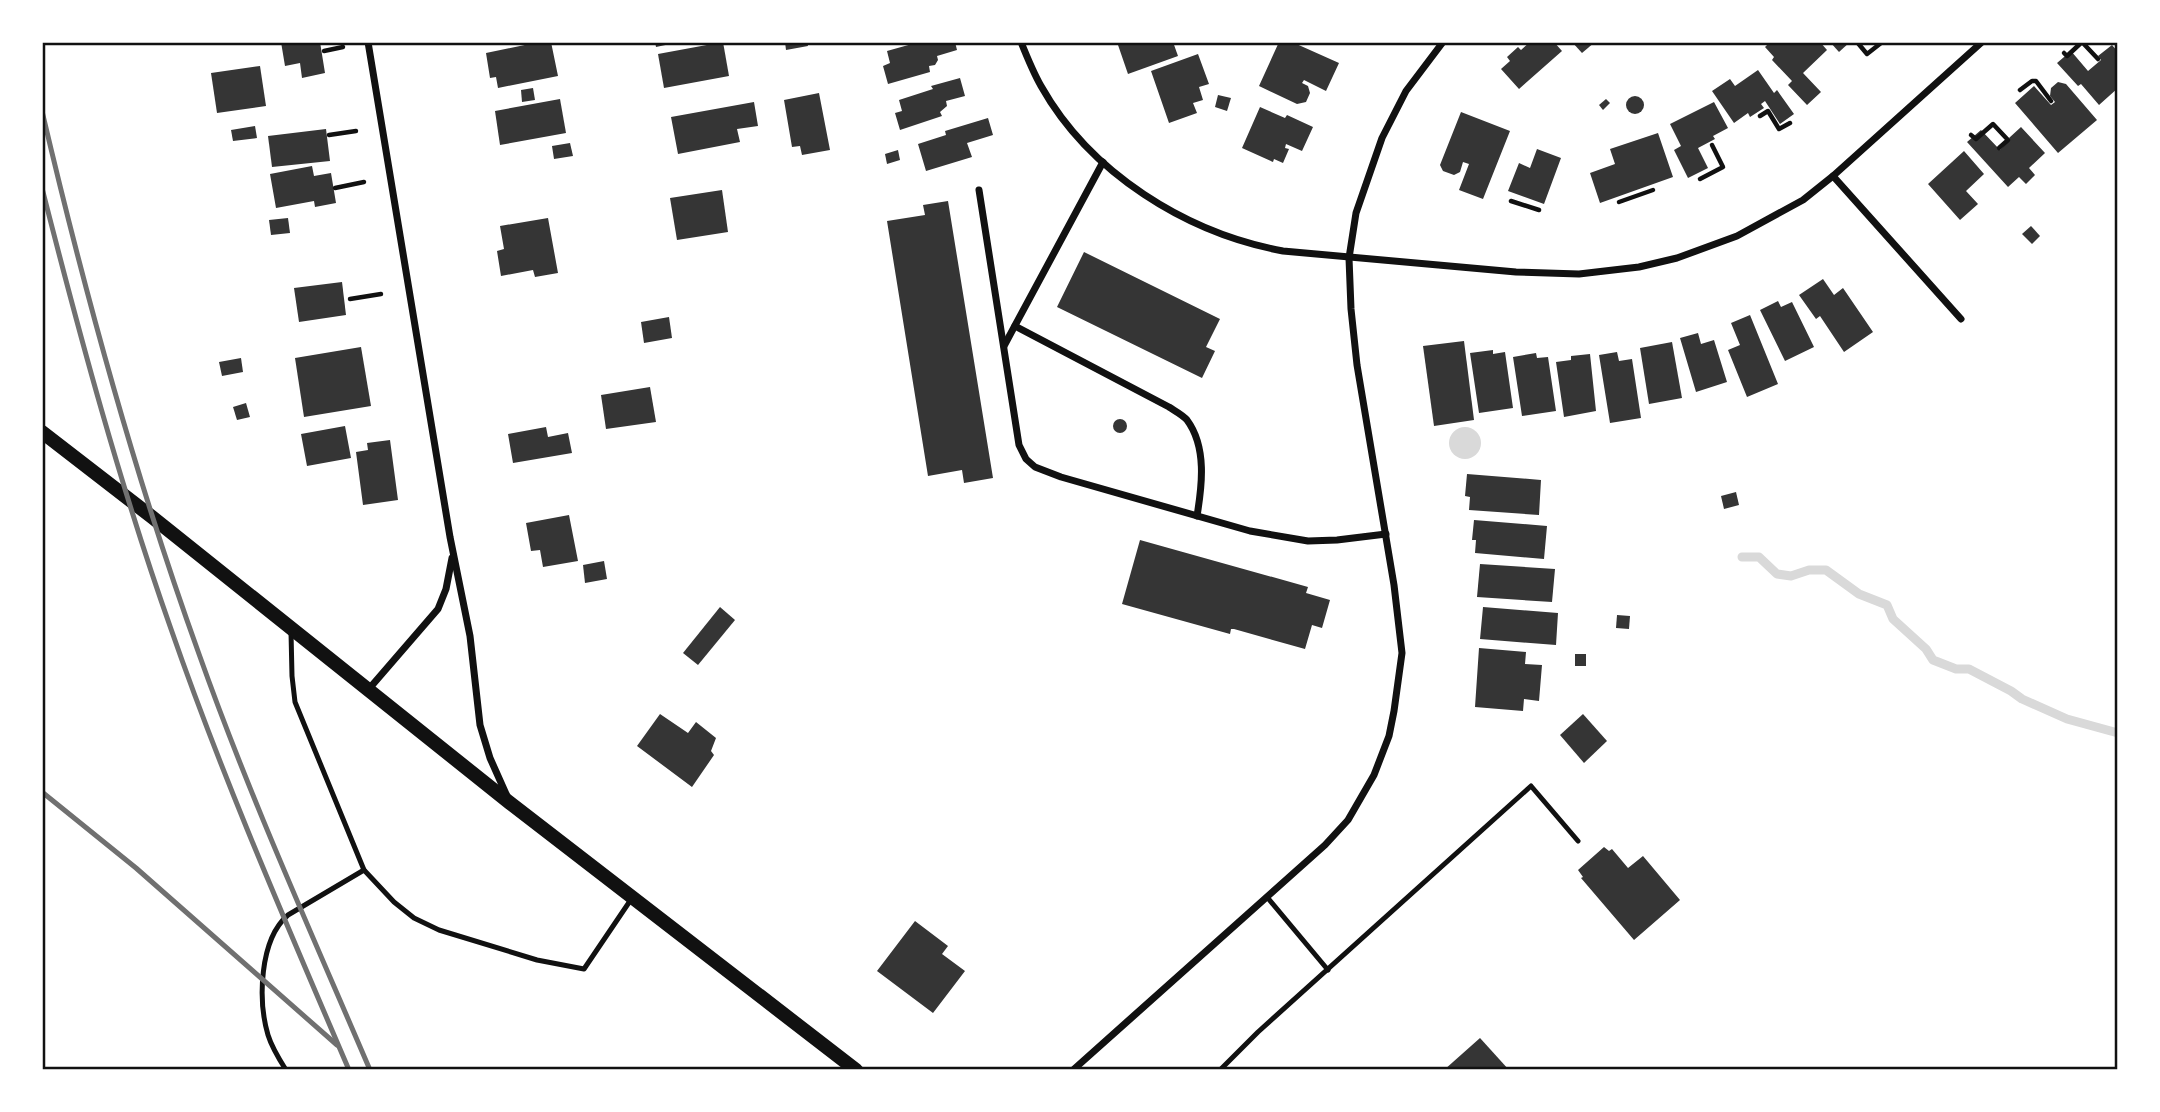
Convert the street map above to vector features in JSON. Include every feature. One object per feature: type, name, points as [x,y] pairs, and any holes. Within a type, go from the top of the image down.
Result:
[{"type":"main road","points":[[42,432],[144,510],[510,803],[856,1070]]},
{"type":"street","points":[[368,42],[453,552],[470,636],[480,725],[490,758],[510,803]]},
{"type":"street","points":[[1021,42],[1040,84],[1059,113],[1103,162],[1153,201],[1212,231],[1261,247],[1349,258],[1579,274],[1639,267],[1678,258],[1737,236],[1784,212],[1833,176],[1982,42]]},
{"type":"street","points":[[1073,1070],[1325,845],[1348,820],[1374,775],[1389,736],[1398,690],[1401,636],[1357,365],[1349,258],[1356,213],[1382,138],[1406,91],[1443,42]]},
{"type":"street","points":[[1003,347],[1103,162]]},
{"type":"street","points":[[1833,176],[1961,319]]},
{"type":"street","points":[[979,190],[1019,446],[1026,459],[1035,467],[1061,477],[1250,531],[1308,541],[1386,534]]},
{"type":"street","points":[[1015,326],[1186,418],[1196,436],[1201,460],[1201,493],[1197,516]]},
{"type":"street","points":[[368,691],[438,609],[446,589],[453,552]]},
{"type":"lane","points":[[291,629],[295,702],[365,870],[394,902],[414,918],[439,930],[537,960],[584,969],[633,897]]},
{"type":"lane","points":[[1220,1070],[1258,1032],[1531,786],[1578,841]]},
{"type":"lane","points":[[286,1070],[269,1039],[265,1024],[263,989],[272,934],[288,915],[365,870]]},
{"type":"lane","points":[[1267,897],[1328,970]]},
{"type":"path","points":[[1857,42],[1867,54],[1881,43]]},
{"type":"path","points":[[2064,53],[2067,56],[2082,42],[2098,59]]},
{"type":"path","points":[[324,51],[343,47]]},
{"type":"path","points":[[2020,90],[2032,81],[2036,82],[2051,100]]},
{"type":"path","points":[[1760,116],[1768,111],[1779,130],[1790,122]]},
{"type":"path","points":[[1971,135],[1976,139],[1993,124],[2007,140],[1999,148]]},
{"type":"path","points":[[328,135],[356,131]]},
{"type":"path","points":[[1700,180],[1723,167],[1713,145]]},
{"type":"path","points":[[335,188],[364,183]]},
{"type":"path","points":[[1619,202],[1653,190]]},
{"type":"path","points":[[1511,201],[1539,210]]},
{"type":"path","points":[[350,299],[381,294]]},
{"type":"shaded area","points":[[1465,427],[1476,432],[1481,443],[1476,454],[1465,459],[1454,454],[1449,443],[1454,432]]},
{"type":"building","points":[[281,42],[320,42],[325,73],[302,78],[300,63],[285,66]]},
{"type":"building","points":[[551,42],[558,76],[498,88],[496,77],[490,78],[486,53]]},
{"type":"building","points":[[655,42],[675,42],[675,43],[656,47]]},
{"type":"building","points":[[723,42],[729,76],[664,88],[658,54]]},
{"type":"building","points":[[785,42],[807,42],[808,46],[786,50]]},
{"type":"building","points":[[919,42],[955,42],[957,50],[937,56],[935,65],[929,66],[930,72],[888,84],[883,66],[890,63],[887,51]]},
{"type":"building","points":[[1128,42],[1173,42],[1178,56],[1128,74],[1118,45]]},
{"type":"building","points":[[1279,42],[1292,42],[1339,63],[1326,91],[1304,80],[1302,83],[1308,86],[1310,93],[1306,102],[1297,104],[1259,86]]},
{"type":"building","points":[[1530,42],[1554,42],[1562,51],[1519,89],[1501,69],[1510,61],[1507,57],[1518,47],[1521,50]]},
{"type":"building","points":[[1572,42],[1595,42],[1582,53]]},
{"type":"building","points":[[1770,42],[1820,42],[1827,50],[1803,73],[1821,92],[1807,105],[1788,85],[1792,81],[1772,60],[1774,57],[1765,47]]},
{"type":"building","points":[[1830,42],[1850,42],[1839,52]]},
{"type":"building","points":[[2112,45],[2118,52],[2118,88],[2099,105],[2081,84],[2078,86],[2057,63],[2071,51],[2088,71],[2101,60],[2098,56]]},
{"type":"building","points":[[1198,54],[1209,84],[1199,87],[1203,100],[1193,103],[1197,113],[1169,123],[1151,71]]},
{"type":"building","points":[[260,66],[266,106],[217,113],[211,73]]},
{"type":"building","points":[[1758,70],[1774,93],[1777,90],[1794,114],[1780,124],[1765,101],[1761,104],[1764,108],[1750,117],[1748,113],[1734,123],[1712,91],[1730,79],[1735,86]]},
{"type":"building","points":[[960,78],[965,96],[946,101],[947,106],[940,112],[942,116],[900,130],[895,113],[902,111],[899,100],[933,89],[931,86]]},
{"type":"building","points":[[2058,82],[2066,84],[2097,120],[2058,153],[2015,103],[2034,86],[2051,105],[2055,102],[2050,96],[2051,88]]},
{"type":"building","points":[[533,88],[535,100],[522,102],[521,90]]},
{"type":"building","points":[[819,93],[830,150],[802,155],[800,146],[792,147],[784,100]]},
{"type":"building","points":[[1218,95],[1231,98],[1227,111],[1215,107]]},
{"type":"building","points":[[1635,96],[1641,99],[1644,105],[1641,111],[1635,114],[1629,111],[1626,105],[1629,99]]},
{"type":"building","points":[[560,99],[566,133],[500,145],[495,111]]},
{"type":"building","points":[[1606,99],[1610,103],[1603,110],[1599,105]]},
{"type":"building","points":[[754,102],[758,126],[737,129],[740,142],[678,154],[671,117]]},
{"type":"building","points":[[1714,102],[1728,128],[1698,148],[1708,168],[1688,178],[1674,150],[1681,146],[1670,124]]},
{"type":"building","points":[[1260,107],[1313,127],[1302,151],[1286,144],[1285,148],[1289,149],[1283,163],[1274,159],[1273,162],[1242,148]]},
{"type":"building","points":[[1461,112],[1510,131],[1483,199],[1459,190],[1469,164],[1463,162],[1460,172],[1454,175],[1443,171],[1440,165]]},
{"type":"building","points":[[988,118],[993,135],[967,143],[972,157],[926,171],[918,144],[946,135],[945,131]]},
{"type":"building","points":[[255,126],[257,138],[233,141],[231,130]]},
{"type":"building","points":[[2021,127],[2045,153],[2029,168],[2035,175],[2026,184],[2019,177],[2008,187],[1967,142],[1981,130],[2000,150]]},
{"type":"building","points":[[326,129],[330,161],[272,167],[268,136]]},
{"type":"building","points":[[1658,133],[1673,177],[1600,203],[1590,173],[1615,164],[1610,149]]},
{"type":"building","points":[[570,143],[573,156],[554,159],[552,146]]},
{"type":"building","points":[[1537,149],[1561,158],[1544,204],[1508,191],[1519,163],[1530,168]]},
{"type":"building","points":[[898,150],[900,160],[887,164],[885,154]]},
{"type":"building","points":[[1964,151],[1984,174],[1966,191],[1978,204],[1960,220],[1928,184]]},
{"type":"building","points":[[312,166],[314,176],[331,173],[336,203],[315,207],[314,201],[276,208],[270,174]]},
{"type":"building","points":[[722,190],[728,232],[677,240],[670,198]]},
{"type":"building","points":[[948,201],[993,478],[964,483],[962,470],[928,476],[887,221],[925,215],[923,205]]},
{"type":"building","points":[[288,218],[290,233],[271,235],[269,220]]},
{"type":"building","points":[[548,218],[558,273],[535,277],[533,270],[501,276],[497,251],[504,249],[500,226]]},
{"type":"building","points":[[2031,226],[2040,236],[2032,244],[2022,234]]},
{"type":"building","points":[[1084,252],[1220,319],[1206,347],[1215,351],[1202,378],[1057,307]]},
{"type":"building","points":[[1823,279],[1834,295],[1843,288],[1873,332],[1844,352],[1820,316],[1816,319],[1799,295]]},
{"type":"building","points":[[342,282],[346,315],[299,322],[294,288]]},
{"type":"building","points":[[1778,301],[1781,307],[1792,302],[1814,347],[1785,361],[1760,310]]},
{"type":"building","points":[[1750,315],[1778,384],[1747,397],[1728,350],[1740,345],[1731,323]]},
{"type":"building","points":[[669,317],[672,338],[644,343],[641,322]]},
{"type":"building","points":[[1698,333],[1701,344],[1714,340],[1727,382],[1696,392],[1680,338]]},
{"type":"building","points":[[1464,341],[1474,420],[1434,426],[1423,346]]},
{"type":"building","points":[[1672,342],[1682,398],[1649,404],[1640,348]]},
{"type":"building","points":[[361,347],[371,406],[304,417],[295,358]]},
{"type":"building","points":[[1493,350],[1493,354],[1505,352],[1513,408],[1479,413],[1470,353]]},
{"type":"building","points":[[1617,352],[1619,361],[1632,359],[1641,418],[1610,423],[1599,355]]},
{"type":"building","points":[[1536,353],[1537,358],[1548,357],[1556,411],[1522,416],[1513,357]]},
{"type":"building","points":[[1590,354],[1596,411],[1564,417],[1556,362],[1571,360],[1571,356]]},
{"type":"building","points":[[241,358],[243,372],[222,376],[219,362]]},
{"type":"building","points":[[650,387],[656,422],[606,429],[601,395]]},
{"type":"building","points":[[246,403],[250,417],[237,420],[233,407]]},
{"type":"building","points":[[1120,419],[1125,421],[1125,431],[1120,433],[1115,431],[1113,426],[1115,421]]},
{"type":"building","points":[[345,426],[351,458],[307,466],[301,434]]},
{"type":"building","points":[[546,427],[548,437],[568,433],[572,453],[513,463],[508,434]]},
{"type":"building","points":[[390,440],[398,500],[363,505],[356,452],[368,450],[367,443]]},
{"type":"building","points":[[1467,474],[1541,480],[1539,515],[1469,510],[1470,497],[1465,496]]},
{"type":"building","points":[[1736,492],[1739,505],[1724,509],[1721,496]]},
{"type":"building","points":[[569,515],[578,561],[543,567],[540,550],[531,551],[526,523]]},
{"type":"building","points":[[1474,520],[1547,526],[1544,559],[1475,553],[1476,540],[1472,540]]},
{"type":"building","points":[[1140,540],[1308,587],[1306,593],[1330,600],[1322,628],[1312,625],[1305,649],[1234,629],[1231,629],[1230,634],[1122,604]]},
{"type":"building","points":[[604,561],[607,579],[585,583],[583,565]]},
{"type":"building","points":[[1480,564],[1555,569],[1552,602],[1477,597]]},
{"type":"building","points":[[720,607],[735,620],[698,665],[683,653]]},
{"type":"building","points":[[1483,607],[1558,613],[1556,645],[1480,639]]},
{"type":"building","points":[[1617,615],[1630,616],[1629,629],[1616,628]]},
{"type":"building","points":[[1479,648],[1526,652],[1525,664],[1542,665],[1539,701],[1524,699],[1523,711],[1475,707]]},
{"type":"building","points":[[1575,654],[1586,654],[1586,666],[1575,666]]},
{"type":"building","points":[[660,714],[688,733],[696,722],[716,738],[711,751],[714,755],[692,787],[637,746]]},
{"type":"building","points":[[1583,714],[1607,741],[1584,763],[1560,735]]},
{"type":"building","points":[[1604,847],[1609,851],[1612,849],[1628,868],[1643,856],[1680,900],[1634,940],[1581,878],[1583,877],[1578,870]]},
{"type":"building","points":[[915,921],[948,946],[942,954],[965,971],[933,1013],[877,971]]},
{"type":"building","points":[[1480,1038],[1509,1070],[1444,1070]]},
{"type":"waterway","points":[[1742,557],[1759,557],[1777,574],[1791,576],[1809,570],[1826,570],[1859,594],[1887,605],[1893,619],[1926,649],[1933,660],[1956,669],[1969,669],[2022,699],[2067,719],[2118,733]]},
{"type":"railway","points":[[42,111],[113,385],[176,587],[218,707],[281,863],[370,1070]]},
{"type":"railway","points":[[42,188],[102,410],[171,629],[234,796],[349,1070]]},
{"type":"railway","points":[[42,792],[136,868],[337,1045]]}]
